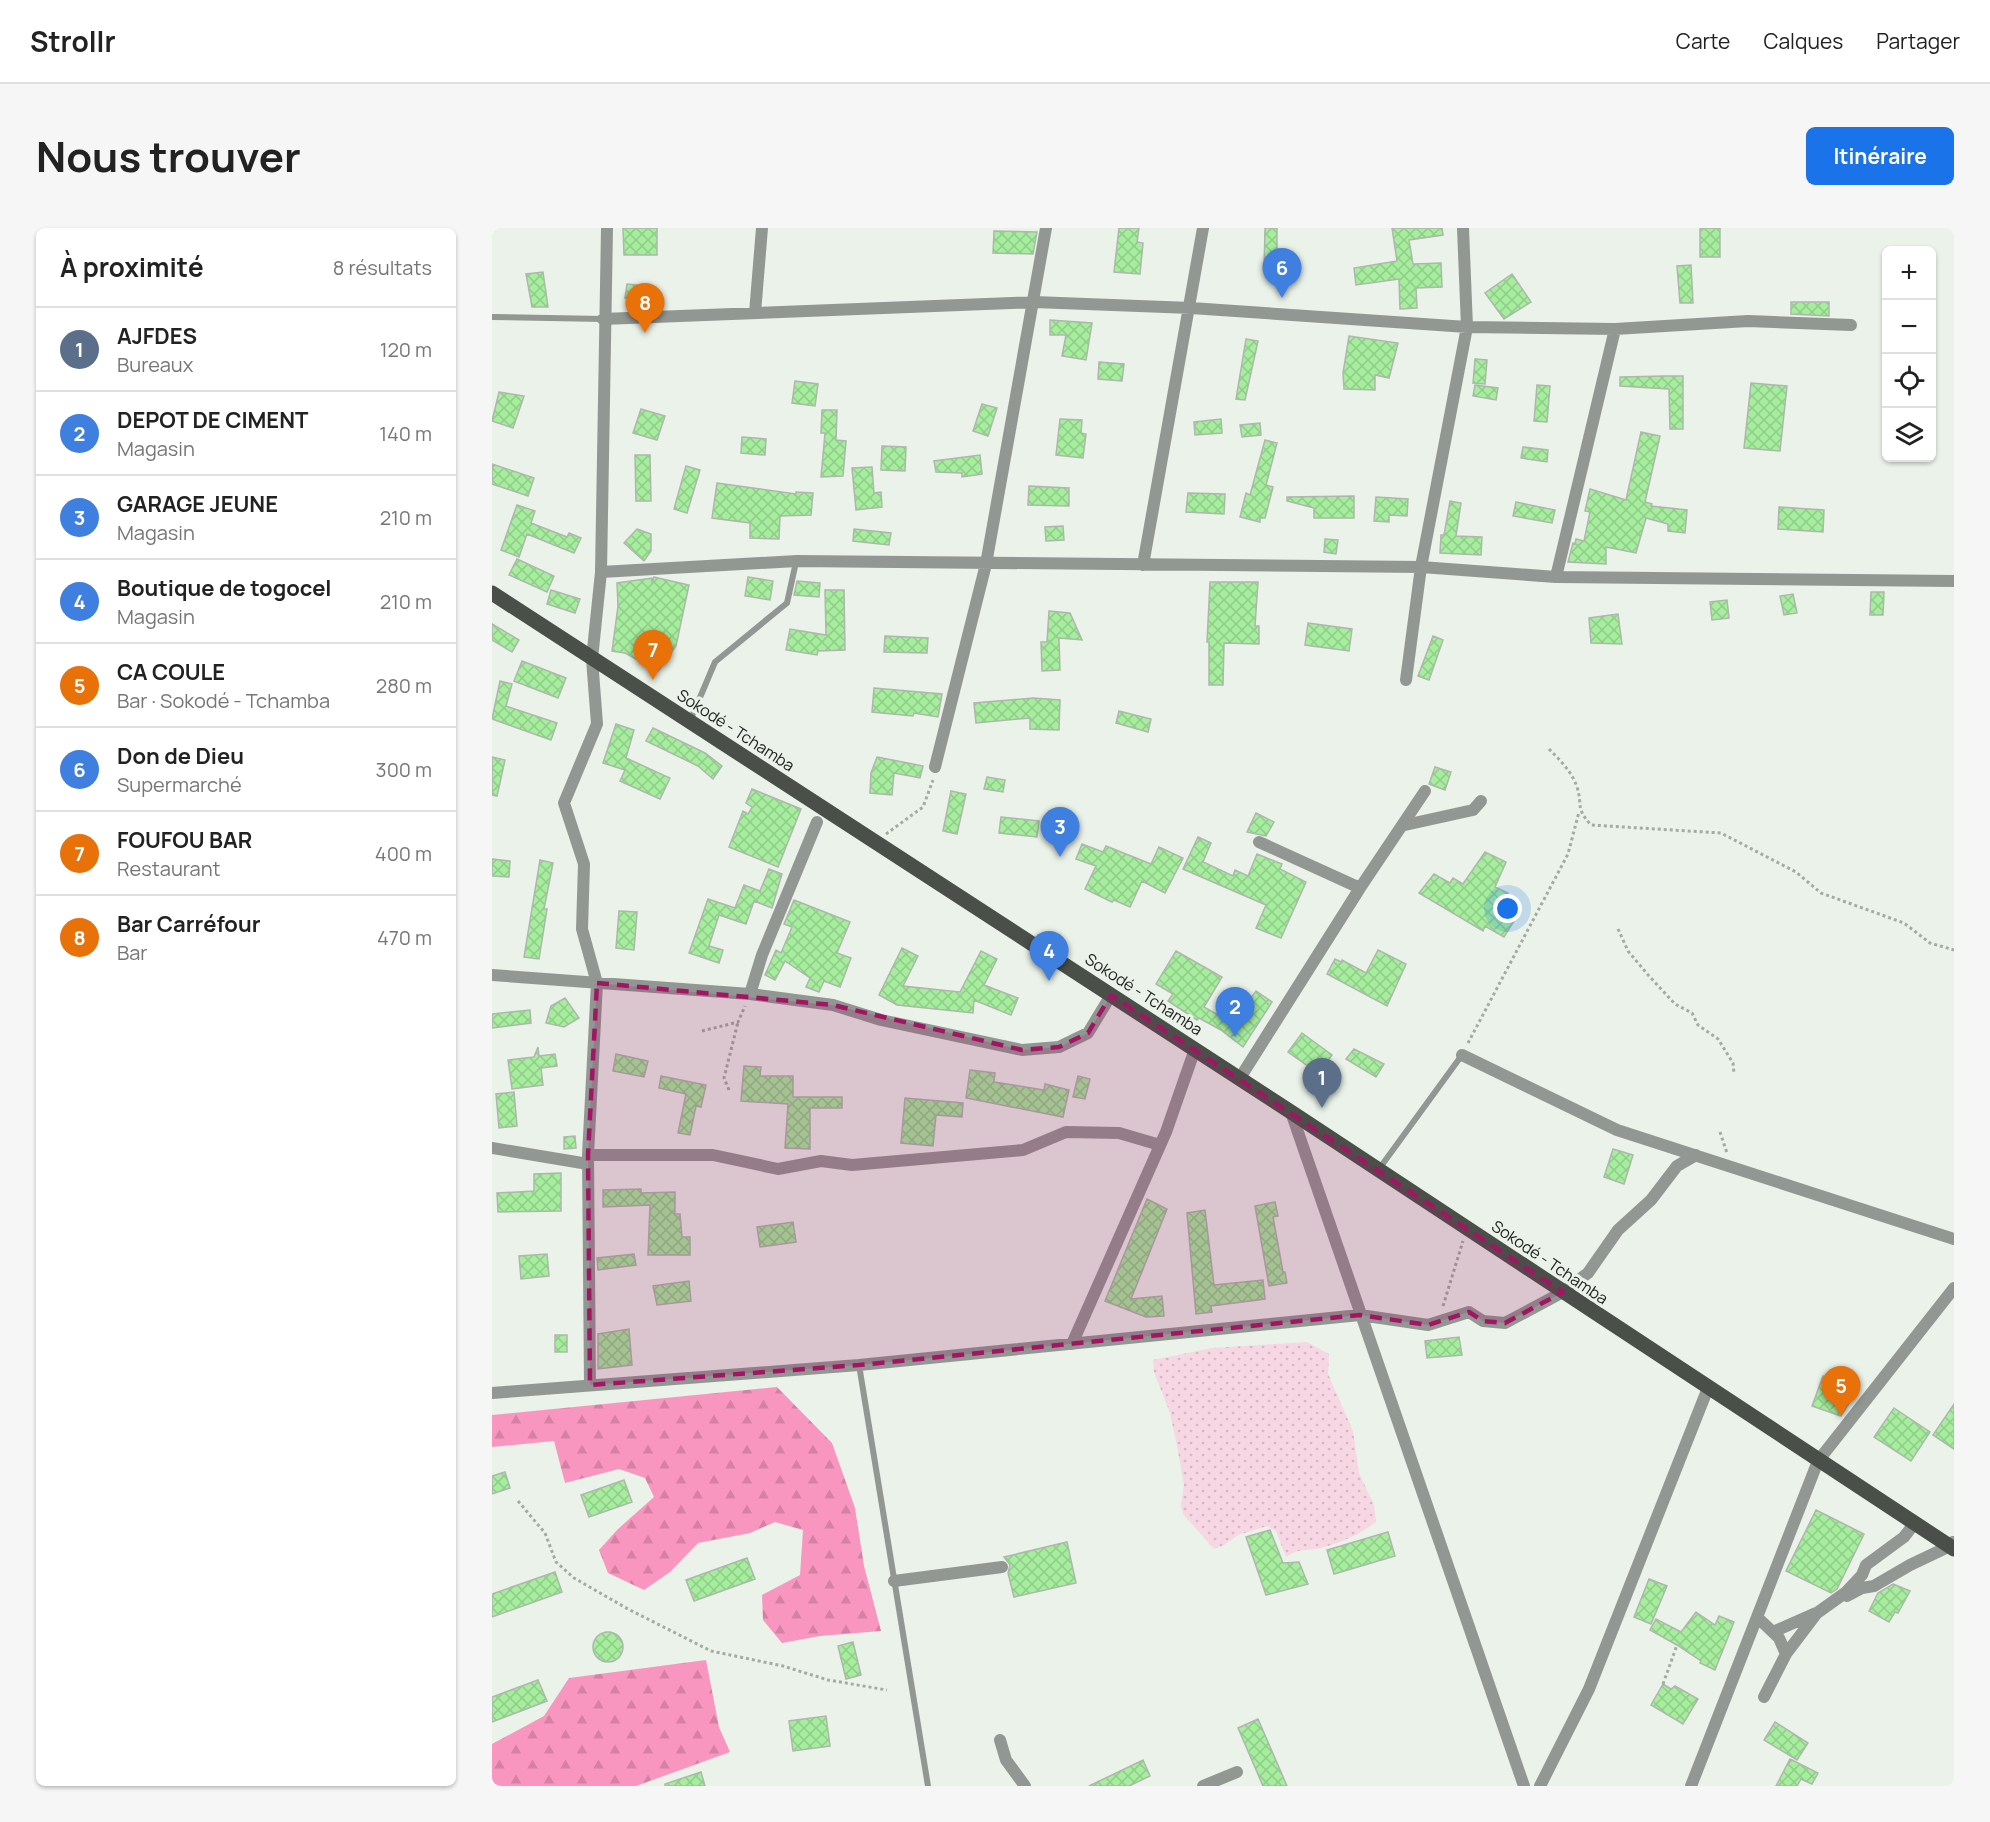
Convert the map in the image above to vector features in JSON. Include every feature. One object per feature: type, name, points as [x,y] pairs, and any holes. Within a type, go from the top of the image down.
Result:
[{"type":"main road","name":"Sokodé - Tchamba","points":[[492,593],[1240,1078],[1914,1524],[1953,1545]]},
{"type":"street","points":[[590,1385],[588,1160],[597,983],[582,929],[584,864],[564,803],[597,724],[592,659],[601,572],[603,319],[607,228]]},
{"type":"street","points":[[755,313],[762,228]]},
{"type":"street","points":[[935,766],[986,564],[1046,228]]},
{"type":"street","points":[[1143,565],[1191,308],[1203,228]]},
{"type":"street","points":[[1406,680],[1420,567],[1467,327],[1463,228]]},
{"type":"street","points":[[603,319],[1034,302],[1191,308],[1467,327],[1615,329],[1748,321],[1851,325]]},
{"type":"street","points":[[1556,577],[1615,329]]},
{"type":"street","points":[[601,572],[796,561],[1420,567],[1556,577],[1954,581]]},
{"type":"street","points":[[1240,1078],[1360,888],[1405,825],[1425,791]]},
{"type":"street","points":[[1405,825],[1473,810],[1481,801]]},
{"type":"street","points":[[750,994],[762,955],[818,822]]},
{"type":"street","points":[[1259,842],[1360,888]]},
{"type":"street","points":[[492,975],[750,994],[833,1005],[881,1020],[1022,1050],[1059,1047],[1088,1033],[1111,995]]},
{"type":"street","points":[[1072,1344],[1160,1145],[1195,1049]]},
{"type":"street","points":[[1462,1055],[1617,1130],[1954,1239]]},
{"type":"street","points":[[1291,1112],[1524,1786]]},
{"type":"street","points":[[492,1148],[588,1160],[713,1155],[778,1169],[821,1161],[852,1165],[1023,1150],[1066,1132],[1119,1133],[1160,1145]]},
{"type":"street","points":[[492,1394],[858,1365],[1360,1315],[1428,1325],[1469,1312],[1483,1321],[1505,1323],[1563,1292],[1588,1273],[1618,1230],[1651,1200],[1677,1166],[1696,1155]]},
{"type":"street","points":[[1696,1784],[1757,1617],[1818,1461],[1954,1288]]},
{"type":"street","points":[[1540,1786],[1589,1689],[1708,1388]]},
{"type":"street","points":[[1764,1697],[1785,1654],[1817,1613],[1845,1593],[1862,1575],[1866,1565],[1904,1537],[1914,1524]]},
{"type":"street","points":[[1773,1632],[1817,1613],[1862,1588],[1874,1586],[1953,1545]]},
{"type":"street","points":[[894,1581],[1002,1567]]},
{"type":"street","points":[[1757,1617],[1779,1638],[1785,1654]]},
{"type":"street","points":[[1000,1740],[1006,1760],[1025,1786]]},
{"type":"street","points":[[1203,1786],[1237,1772]]},
{"type":"lane","points":[[492,318],[603,319]]},
{"type":"lane","points":[[689,722],[715,662],[787,603],[796,561]]},
{"type":"lane","points":[[1378,1169],[1462,1055]]},
{"type":"lane","points":[[858,1365],[928,1786]]},
{"type":"path","points":[[1462,1055],[1568,854],[1580,812],[1577,787],[1567,767],[1549,749]]},
{"type":"path","points":[[876,843],[923,807],[934,777],[935,766]]},
{"type":"path","points":[[1580,812],[1591,825],[1721,833],[1796,872],[1821,893],[1904,922],[1930,943],[1954,950]]},
{"type":"path","points":[[1618,929],[1628,951],[1649,976],[1675,1004],[1692,1013],[1698,1025],[1718,1039],[1733,1064],[1734,1074]]},
{"type":"path","points":[[729,1090],[724,1078],[738,1022],[750,994]]},
{"type":"path","points":[[702,1031],[738,1022]]},
{"type":"path","points":[[1720,1132],[1731,1167]]},
{"type":"path","points":[[1438,1321],[1467,1228]]},
{"type":"path","points":[[518,1501],[544,1533],[556,1562],[574,1578],[628,1609],[711,1651],[783,1666],[828,1680],[887,1690]]},
{"type":"path","points":[[1663,1684],[1677,1645]]},
{"type":"highlighted area","points":[[597,983],[833,1005],[1022,1050],[1059,1047],[1088,1033],[1111,995],[1563,1292],[1505,1323],[1483,1321],[1469,1312],[1428,1325],[1360,1315],[859,1365],[590,1385],[588,1155]]},
{"type":"shaded area","points":[[1307,1342],[1329,1354],[1328,1374],[1353,1431],[1359,1473],[1374,1505],[1376,1522],[1343,1541],[1321,1548],[1299,1551],[1286,1557],[1276,1531],[1267,1526],[1238,1535],[1214,1549],[1183,1514],[1181,1505],[1184,1485],[1177,1446],[1170,1413],[1154,1372],[1153,1360],[1212,1348]]},
{"type":"green space","points":[[777,1387],[832,1443],[855,1508],[864,1566],[881,1631],[820,1636],[782,1643],[763,1620],[762,1595],[800,1575],[803,1530],[775,1522],[750,1533],[698,1543],[670,1572],[644,1590],[608,1573],[599,1550],[618,1529],[654,1497],[645,1478],[619,1469],[565,1483],[554,1441],[492,1447],[492,1415]]},
{"type":"green space","points":[[706,1660],[719,1727],[730,1752],[636,1786],[492,1786],[492,1744],[544,1716],[569,1678]]},
{"type":"building","points":[[623,228],[657,228],[657,255],[624,255]]},
{"type":"building","points":[[1119,228],[1139,228],[1137,242],[1143,243],[1140,274],[1114,272]]},
{"type":"building","points":[[1265,228],[1277,228],[1277,271],[1264,270]]},
{"type":"building","points":[[1392,228],[1442,228],[1443,235],[1409,240],[1413,264],[1441,263],[1442,287],[1416,288],[1417,308],[1400,309],[1399,279],[1356,285],[1354,268],[1397,261]]},
{"type":"building","points":[[1700,228],[1720,228],[1720,257],[1700,257]]},
{"type":"building","points":[[994,231],[1037,232],[1033,254],[993,253]]},
{"type":"building","points":[[1691,265],[1693,303],[1680,303],[1677,266]]},
{"type":"building","points":[[543,272],[548,307],[532,307],[526,274]]},
{"type":"building","points":[[1512,274],[1531,302],[1504,319],[1485,293]]},
{"type":"building","points":[[627,284],[654,287],[652,301],[625,298]]},
{"type":"building","points":[[1791,302],[1829,302],[1829,316],[1791,314]]},
{"type":"building","points":[[1050,320],[1092,323],[1086,360],[1062,356],[1066,335],[1050,335]]},
{"type":"building","points":[[1349,336],[1398,343],[1389,378],[1375,375],[1375,390],[1344,389],[1343,373]]},
{"type":"building","points":[[1246,339],[1258,341],[1245,400],[1236,399]]},
{"type":"building","points":[[1475,359],[1487,360],[1485,384],[1473,383]]},
{"type":"building","points":[[1099,362],[1124,364],[1122,381],[1098,379]]},
{"type":"building","points":[[1683,376],[1683,429],[1670,429],[1669,389],[1620,386],[1620,377]]},
{"type":"building","points":[[795,381],[818,384],[815,406],[792,403]]},
{"type":"building","points":[[1751,383],[1787,386],[1780,451],[1744,448]]},
{"type":"building","points":[[1475,385],[1498,388],[1496,400],[1473,396]]},
{"type":"building","points":[[1537,385],[1550,386],[1547,422],[1534,421]]},
{"type":"building","points":[[499,392],[524,396],[513,428],[492,421]]},
{"type":"building","points":[[982,404],[997,408],[988,436],[973,431]]},
{"type":"building","points":[[641,409],[665,416],[657,440],[633,433]]},
{"type":"building","points":[[822,410],[837,410],[836,440],[846,441],[843,476],[821,477],[825,433],[821,433]]},
{"type":"building","points":[[1060,419],[1082,420],[1081,433],[1086,434],[1083,458],[1056,455]]},
{"type":"building","points":[[1221,419],[1222,433],[1195,435],[1194,422]]},
{"type":"building","points":[[1260,423],[1261,435],[1242,437],[1240,425]]},
{"type":"building","points":[[1641,432],[1660,436],[1645,502],[1652,504],[1651,506],[1687,510],[1685,533],[1668,531],[1668,524],[1646,518],[1636,553],[1606,547],[1606,564],[1568,562],[1576,539],[1584,541],[1590,512],[1585,511],[1590,489],[1626,500]]},
{"type":"building","points":[[742,437],[766,439],[765,455],[741,453]]},
{"type":"building","points":[[1265,440],[1277,443],[1266,485],[1273,487],[1265,518],[1260,518],[1260,522],[1240,517],[1246,493],[1250,495]]},
{"type":"building","points":[[882,446],[906,447],[905,471],[881,470]]},
{"type":"building","points":[[1523,447],[1548,450],[1547,462],[1521,458]]},
{"type":"building","points":[[635,455],[650,455],[651,501],[636,501]]},
{"type":"building","points":[[980,455],[982,474],[962,477],[962,473],[936,472],[934,461]]},
{"type":"building","points":[[492,464],[534,478],[528,496],[492,484]]},
{"type":"building","points":[[686,466],[700,470],[687,513],[674,509]]},
{"type":"building","points":[[872,467],[874,493],[881,492],[882,507],[856,510],[852,468]]},
{"type":"building","points":[[717,483],[796,494],[796,492],[813,493],[811,515],[780,516],[779,539],[750,538],[750,523],[712,518]]},
{"type":"building","points":[[1029,486],[1069,488],[1069,506],[1028,505]]},
{"type":"building","points":[[1188,493],[1225,494],[1224,514],[1186,512]]},
{"type":"building","points":[[1354,496],[1354,518],[1314,518],[1314,508],[1287,501],[1287,497]]},
{"type":"building","points":[[1376,497],[1408,499],[1407,516],[1389,515],[1389,522],[1374,521]]},
{"type":"building","points":[[1450,501],[1461,503],[1456,536],[1482,537],[1481,555],[1440,553],[1441,535],[1444,535]]},
{"type":"building","points":[[1516,502],[1555,510],[1552,523],[1513,516]]},
{"type":"building","points":[[517,505],[535,511],[531,523],[567,537],[569,533],[581,538],[574,553],[527,534],[519,557],[501,550]]},
{"type":"building","points":[[1779,507],[1824,510],[1823,532],[1778,529]]},
{"type":"building","points":[[1063,526],[1064,540],[1046,541],[1045,527]]},
{"type":"building","points":[[637,529],[651,534],[651,551],[644,561],[624,543]]},
{"type":"building","points":[[854,529],[891,533],[889,545],[853,541]]},
{"type":"building","points":[[1325,539],[1338,540],[1336,554],[1324,552]]},
{"type":"building","points":[[517,559],[554,576],[547,592],[509,575]]},
{"type":"building","points":[[654,577],[689,585],[676,646],[658,671],[625,653],[612,651],[618,606],[617,583],[652,578],[652,583]]},
{"type":"building","points":[[748,577],[773,581],[770,600],[745,596]]},
{"type":"building","points":[[797,581],[820,583],[819,597],[794,595]]},
{"type":"building","points":[[1210,582],[1258,582],[1255,626],[1259,626],[1259,644],[1224,643],[1223,685],[1209,685],[1209,642],[1207,642]]},
{"type":"building","points":[[551,590],[580,599],[575,613],[547,604]]},
{"type":"building","points":[[825,590],[844,590],[845,650],[818,651],[817,655],[786,650],[790,629],[826,635]]},
{"type":"building","points":[[1871,592],[1884,592],[1883,615],[1870,615]]},
{"type":"building","points":[[1793,594],[1797,613],[1784,615],[1780,596]]},
{"type":"building","points":[[1727,600],[1729,618],[1712,620],[1710,602]]},
{"type":"building","points":[[1049,611],[1070,613],[1082,640],[1059,638],[1060,670],[1042,671],[1041,642],[1047,642]]},
{"type":"building","points":[[1618,614],[1622,644],[1591,643],[1589,618]]},
{"type":"building","points":[[1308,623],[1352,629],[1349,651],[1305,645]]},
{"type":"building","points":[[492,624],[519,640],[512,652],[492,640]]},
{"type":"building","points":[[885,636],[928,638],[927,653],[884,652]]},
{"type":"building","points":[[1433,636],[1443,640],[1429,680],[1418,676]]},
{"type":"building","points":[[522,661],[566,678],[558,698],[514,681]]},
{"type":"building","points":[[500,681],[512,684],[506,706],[557,723],[551,740],[492,719]]},
{"type":"building","points":[[874,688],[942,694],[938,717],[914,713],[913,716],[872,712]]},
{"type":"building","points":[[1033,698],[1060,700],[1059,730],[1030,729],[1030,718],[976,723],[974,703]]},
{"type":"building","points":[[1119,711],[1151,719],[1148,732],[1116,723]]},
{"type":"building","points":[[616,724],[634,730],[626,758],[670,778],[660,799],[620,781],[625,770],[603,763]]},
{"type":"building","points":[[653,728],[705,753],[722,766],[713,779],[698,766],[646,741]]},
{"type":"building","points":[[492,757],[505,760],[497,796],[492,795]]},
{"type":"building","points":[[877,757],[923,766],[920,778],[894,773],[892,795],[870,793],[871,773]]},
{"type":"building","points":[[1435,767],[1451,772],[1445,790],[1429,784]]},
{"type":"building","points":[[987,777],[1005,780],[1003,792],[984,789]]},
{"type":"building","points":[[752,789],[801,809],[778,867],[729,847],[743,811],[748,814],[752,807],[746,803]]},
{"type":"building","points":[[951,791],[966,794],[957,834],[943,831]]},
{"type":"building","points":[[1256,813],[1274,822],[1266,836],[1247,832]]},
{"type":"building","points":[[1001,817],[1039,821],[1037,837],[999,833]]},
{"type":"building","points":[[1198,837],[1211,843],[1203,862],[1233,876],[1235,870],[1248,876],[1257,854],[1282,864],[1280,869],[1306,882],[1281,938],[1256,928],[1266,905],[1183,869]]},
{"type":"building","points":[[1082,844],[1103,852],[1106,846],[1151,864],[1159,847],[1183,858],[1165,893],[1142,881],[1130,907],[1114,900],[1112,902],[1085,889],[1096,866],[1076,859]]},
{"type":"building","points":[[1485,852],[1506,862],[1495,887],[1508,893],[1498,912],[1514,921],[1504,937],[1485,926],[1483,931],[1419,893],[1434,874],[1450,883],[1453,878],[1463,884]]},
{"type":"building","points":[[492,859],[510,861],[509,877],[492,876]]},
{"type":"building","points":[[540,860],[553,863],[544,909],[547,909],[539,959],[524,957]]},
{"type":"building","points":[[769,869],[782,874],[772,908],[754,901],[746,924],[719,915],[709,946],[723,950],[719,963],[689,953],[708,899],[735,908],[744,885],[760,891]]},
{"type":"building","points":[[794,900],[850,922],[837,953],[851,958],[840,987],[824,981],[819,992],[806,987],[810,978],[785,961],[775,980],[765,975],[776,950],[781,953],[792,927],[784,924]]},
{"type":"building","points":[[619,911],[637,912],[634,950],[616,948]]},
{"type":"building","points":[[902,948],[918,956],[903,986],[960,992],[981,951],[997,959],[984,985],[1018,998],[1011,1015],[974,1000],[973,1013],[897,1005],[879,995]]},
{"type":"building","points":[[1378,950],[1406,964],[1387,1006],[1327,974],[1335,959],[1341,962],[1342,960],[1366,973]]},
{"type":"building","points":[[1176,951],[1222,977],[1204,1007],[1229,1021],[1238,1008],[1242,1010],[1256,991],[1272,1002],[1243,1047],[1221,1030],[1199,1018],[1197,1020],[1168,1001],[1173,994],[1156,984]]},
{"type":"building","points":[[565,998],[579,1018],[564,1027],[546,1023],[551,1006]]},
{"type":"building","points":[[530,1010],[531,1023],[492,1028],[492,1014]]},
{"type":"building","points":[[1302,1033],[1332,1055],[1319,1074],[1288,1052]]},
{"type":"building","points":[[538,1047],[539,1056],[555,1054],[557,1066],[541,1068],[543,1085],[512,1089],[508,1060],[534,1057]]},
{"type":"building","points":[[1354,1049],[1384,1064],[1376,1077],[1346,1059]]},
{"type":"building","points":[[616,1054],[648,1061],[644,1077],[613,1071]]},
{"type":"building","points":[[744,1066],[761,1067],[760,1076],[793,1076],[793,1097],[842,1097],[842,1108],[810,1108],[810,1149],[785,1148],[788,1104],[741,1101]]},
{"type":"building","points":[[970,1070],[995,1073],[994,1082],[1044,1090],[1045,1084],[1069,1090],[1063,1117],[966,1098]]},
{"type":"building","points":[[661,1076],[706,1085],[701,1107],[696,1106],[690,1135],[678,1133],[686,1094],[659,1088]]},
{"type":"building","points":[[1078,1076],[1090,1079],[1085,1099],[1073,1097]]},
{"type":"building","points":[[514,1092],[517,1126],[499,1128],[496,1094]]},
{"type":"building","points":[[905,1098],[963,1103],[962,1117],[936,1115],[933,1146],[901,1143]]},
{"type":"building","points":[[575,1136],[576,1148],[564,1149],[564,1137]]},
{"type":"building","points":[[1613,1149],[1633,1155],[1624,1184],[1604,1177]]},
{"type":"building","points":[[561,1173],[561,1211],[498,1212],[497,1193],[534,1191],[534,1174]]},
{"type":"building","points":[[641,1189],[641,1193],[675,1192],[675,1214],[680,1214],[682,1237],[690,1237],[690,1255],[648,1255],[650,1205],[603,1207],[603,1190]]},
{"type":"building","points":[[1147,1199],[1167,1209],[1131,1299],[1162,1296],[1164,1316],[1146,1317],[1105,1301]]},
{"type":"building","points":[[1275,1202],[1278,1216],[1273,1217],[1287,1283],[1269,1286],[1255,1206]]},
{"type":"building","points":[[1205,1210],[1214,1285],[1263,1280],[1265,1299],[1211,1306],[1212,1312],[1196,1314],[1187,1213]]},
{"type":"building","points":[[793,1222],[796,1242],[760,1247],[757,1227]]},
{"type":"building","points":[[547,1254],[549,1276],[521,1279],[519,1256]]},
{"type":"building","points":[[634,1254],[636,1265],[598,1270],[597,1258]]},
{"type":"building","points":[[689,1281],[691,1301],[657,1305],[653,1286]]},
{"type":"building","points":[[629,1329],[632,1365],[598,1369],[598,1334]]},
{"type":"building","points":[[555,1335],[567,1335],[567,1352],[555,1352]]},
{"type":"building","points":[[1459,1337],[1462,1355],[1427,1358],[1425,1341]]},
{"type":"building","points":[[1823,1376],[1856,1391],[1841,1416],[1812,1406]]},
{"type":"building","points":[[1954,1404],[1954,1449],[1933,1435]]},
{"type":"building","points":[[1894,1408],[1930,1432],[1911,1461],[1874,1437]]},
{"type":"building","points":[[505,1472],[510,1488],[492,1494],[492,1476]]},
{"type":"building","points":[[624,1480],[632,1502],[589,1517],[581,1495]]},
{"type":"building","points":[[1816,1510],[1864,1534],[1837,1589],[1831,1593],[1786,1571]]},
{"type":"building","points":[[1270,1530],[1283,1563],[1299,1562],[1308,1584],[1266,1595],[1246,1537]]},
{"type":"building","points":[[1388,1532],[1395,1556],[1334,1574],[1327,1550]]},
{"type":"building","points":[[1067,1542],[1076,1583],[1014,1597],[1008,1573],[1010,1565],[1004,1557]]},
{"type":"building","points":[[747,1558],[755,1579],[694,1601],[686,1580]]},
{"type":"building","points":[[555,1572],[562,1592],[492,1617],[492,1594]]},
{"type":"building","points":[[1649,1579],[1667,1586],[1651,1624],[1634,1617]]},
{"type":"building","points":[[1893,1584],[1910,1591],[1898,1613],[1895,1612],[1889,1622],[1869,1611],[1878,1593]]},
{"type":"building","points":[[1696,1612],[1715,1625],[1719,1616],[1734,1622],[1715,1670],[1700,1663],[1701,1661],[1677,1645],[1650,1630],[1656,1619],[1681,1632]]},
{"type":"building","points":[[608,1632],[618,1637],[623,1647],[618,1657],[608,1662],[598,1657],[593,1647],[598,1637]]},
{"type":"building","points":[[853,1642],[861,1675],[846,1679],[838,1646]]},
{"type":"building","points":[[538,1680],[547,1701],[492,1722],[492,1697]]},
{"type":"building","points":[[1663,1684],[1671,1689],[1675,1686],[1698,1699],[1683,1724],[1651,1705]]},
{"type":"building","points":[[826,1716],[830,1746],[793,1751],[789,1721]]},
{"type":"building","points":[[1258,1719],[1287,1786],[1263,1786],[1238,1728]]},
{"type":"building","points":[[1775,1722],[1808,1743],[1797,1760],[1764,1740]]},
{"type":"building","points":[[1790,1759],[1818,1773],[1812,1784],[1801,1779],[1797,1786],[1776,1786]]},
{"type":"building","points":[[1143,1760],[1150,1776],[1129,1786],[1089,1786]]},
{"type":"building","points":[[701,1772],[705,1786],[665,1786],[665,1784]]},
{"type":"place","name":"Don de Dieu","points":[[1282,298]]},
{"type":"place","name":"Bar Carréfour","points":[[645,333]]},
{"type":"place","name":"FOUFOU BAR","points":[[653,680]]},
{"type":"place","name":"GARAGE JEUNE","points":[[1060,857]]},
{"type":"place","name":"Boutique de togocel","points":[[1049,981]]},
{"type":"place","name":"DEPOT DE CIMENT","points":[[1235,1037]]},
{"type":"place","name":"AJFDES","points":[[1322,1108]]},
{"type":"place","name":"CA COULE","points":[[1841,1416]]}]
